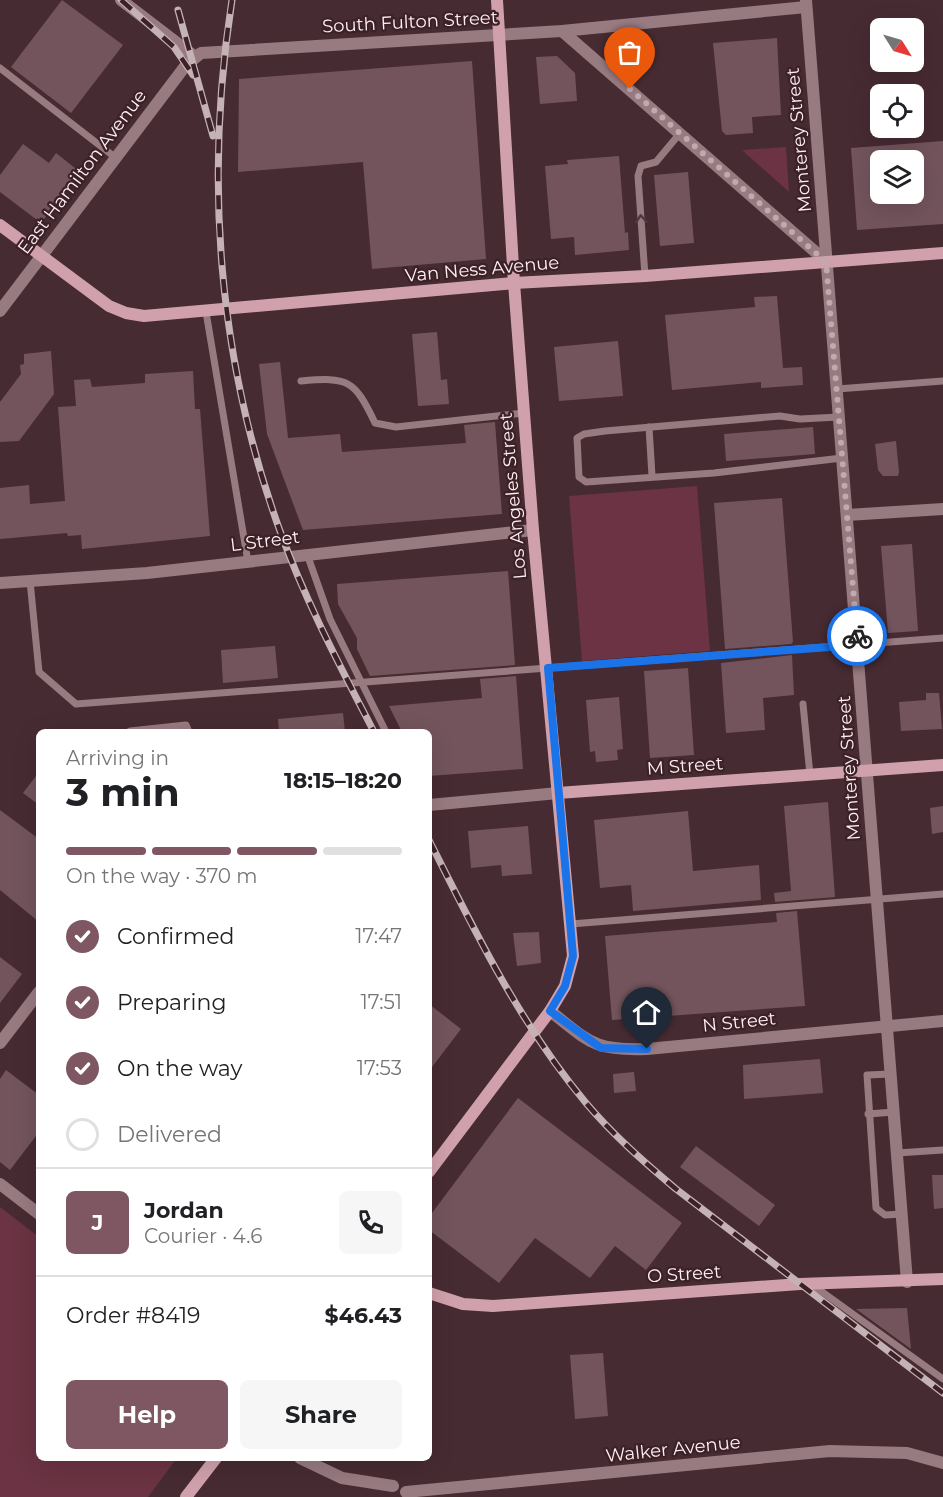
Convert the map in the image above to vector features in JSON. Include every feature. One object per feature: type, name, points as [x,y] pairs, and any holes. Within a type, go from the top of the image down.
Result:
[{"type":"street","points":[[121,0],[194,56]]},
{"type":"street","name":"Los Angeles Street","points":[[432,1168],[550,1011],[565,986],[573,956],[548,668],[533,530],[514,283],[497,0]]},
{"type":"street","name":"South Fulton Street","points":[[194,56],[212,51],[562,31],[806,4]]},
{"type":"street","name":"Monterey Street","points":[[806,4],[907,1282]]},
{"type":"street","points":[[562,31],[681,132],[826,262]]},
{"type":"street","name":"East Hamilton Avenue","points":[[0,311],[194,56]]},
{"type":"street","name":"Van Ness Avenue","points":[[0,225],[95,297],[126,313],[144,316],[514,283],[645,276],[943,253]]},
{"type":"street","points":[[847,515],[943,508]]},
{"type":"street","name":"L Street","points":[[0,583],[147,573],[533,530]]},
{"type":"street","name":"M Street","points":[[432,805],[558,793],[943,765]]},
{"type":"street","points":[[0,1042],[36,996]]},
{"type":"street","name":"N Street","points":[[550,1011],[587,1040],[612,1050],[647,1049],[943,1021]]},
{"type":"street","points":[[0,1184],[36,1212]]},
{"type":"street","name":"O Street","points":[[432,1294],[463,1304],[493,1306],[811,1284],[943,1279]]},
{"type":"street","name":"Walker Avenue","points":[[405,1492],[830,1451],[907,1453],[943,1463]]},
{"type":"street","points":[[186,1497],[214,1461]]},
{"type":"street","points":[[306,1461],[342,1478],[393,1485]]},
{"type":"lane","points":[[0,69],[116,158]]},
{"type":"lane","points":[[645,276],[638,176],[641,166],[660,158],[681,132]]},
{"type":"lane","points":[[206,312],[248,562]]},
{"type":"lane","points":[[301,381],[336,378],[357,390],[375,423],[384,426],[396,427],[524,413]]},
{"type":"lane","points":[[837,389],[943,381]]},
{"type":"lane","points":[[839,417],[800,419],[780,416],[584,434],[577,438],[577,457],[579,477],[582,481],[714,473],[842,458]]},
{"type":"lane","points":[[649,427],[652,476]]},
{"type":"lane","points":[[307,554],[330,619],[384,729]]},
{"type":"lane","points":[[30,581],[39,672],[76,704],[943,638]]},
{"type":"lane","points":[[803,704],[810,775]]},
{"type":"lane","points":[[149,729],[186,725],[188,729]]},
{"type":"lane","points":[[571,924],[943,894]]},
{"type":"lane","points":[[891,1074],[867,1075],[868,1114],[876,1208],[885,1215],[902,1214]]},
{"type":"lane","points":[[868,1114],[894,1112]]},
{"type":"lane","points":[[897,1153],[943,1150]]},
{"type":"lane","points":[[811,1284],[943,1379]]},
{"type":"shaded area","points":[[786,147],[789,192],[742,150]]},
{"type":"shaded area","points":[[697,486],[710,651],[582,661],[569,496]]},
{"type":"shaded area","points":[[0,1207],[36,1235],[36,1461],[175,1461],[148,1497],[0,1497]]},
{"type":"building","points":[[62,0],[123,45],[71,113],[11,67]]},
{"type":"building","points":[[777,38],[781,115],[752,117],[753,133],[726,135],[722,131],[713,43]]},
{"type":"building","points":[[557,56],[575,73],[577,101],[540,104],[536,57]]},
{"type":"building","points":[[472,61],[486,259],[372,269],[363,162],[238,172],[239,79]]},
{"type":"building","points":[[943,141],[943,224],[857,230],[851,148]]},
{"type":"building","points":[[23,144],[49,163],[56,153],[80,172],[41,223],[0,192],[0,175]]},
{"type":"building","points":[[619,156],[625,233],[628,232],[629,250],[575,255],[574,237],[551,239],[545,166],[568,164],[567,160]]},
{"type":"building","points":[[688,172],[694,243],[660,246],[654,175]]},
{"type":"building","points":[[777,296],[783,368],[802,367],[803,385],[761,388],[761,382],[672,390],[665,315],[755,307],[754,297]]},
{"type":"building","points":[[437,332],[441,380],[447,379],[449,404],[418,406],[412,334]]},
{"type":"building","points":[[618,341],[623,396],[559,401],[554,347]]},
{"type":"building","points":[[51,351],[54,394],[19,441],[0,442],[0,402],[21,374],[20,365],[24,364],[24,354]]},
{"type":"building","points":[[280,362],[288,438],[340,434],[342,452],[466,443],[464,425],[495,422],[502,514],[303,530],[267,434],[259,364]]},
{"type":"building","points":[[193,371],[195,409],[200,409],[210,536],[82,549],[81,535],[68,536],[67,533],[0,539],[0,488],[29,485],[30,504],[65,501],[58,407],[76,406],[74,380],[90,379],[92,387],[145,383],[145,374]]},
{"type":"building","points":[[813,427],[815,454],[726,461],[724,434]]},
{"type":"building","points":[[896,441],[898,476],[883,476],[878,470],[875,444]]},
{"type":"building","points":[[782,498],[793,642],[725,649],[714,503]]},
{"type":"building","points":[[912,544],[918,631],[888,633],[881,546]]},
{"type":"building","points":[[508,571],[515,665],[370,676],[357,649],[357,638],[338,604],[337,584]]},
{"type":"building","points":[[275,646],[278,678],[223,683],[221,650]]},
{"type":"building","points":[[792,655],[794,695],[763,698],[765,730],[726,733],[721,663]]},
{"type":"building","points":[[688,668],[694,755],[650,758],[644,671]]},
{"type":"building","points":[[516,676],[523,769],[432,776],[432,729],[400,729],[389,706],[482,698],[480,679]]},
{"type":"building","points":[[926,693],[939,693],[942,729],[901,731],[899,702],[926,700]]},
{"type":"building","points":[[619,697],[623,749],[617,750],[618,760],[596,762],[595,751],[590,752],[586,700]]},
{"type":"building","points":[[343,713],[345,729],[279,729],[278,719]]},
{"type":"building","points":[[36,776],[36,803],[23,793]]},
{"type":"building","points":[[828,802],[835,897],[775,902],[774,893],[791,891],[784,806]]},
{"type":"building","points":[[943,806],[943,832],[932,834],[930,808]]},
{"type":"building","points":[[0,810],[36,837],[36,920],[0,890]]},
{"type":"building","points":[[688,811],[693,871],[759,865],[761,900],[633,911],[631,885],[600,888],[594,820]]},
{"type":"building","points":[[528,826],[532,874],[502,876],[501,865],[471,868],[468,831]]},
{"type":"building","points":[[797,911],[805,1006],[612,1020],[605,936],[777,922],[776,913]]},
{"type":"building","points":[[539,932],[541,963],[517,966],[513,933]]},
{"type":"building","points":[[0,957],[22,974],[0,1003]]},
{"type":"building","points":[[432,1006],[461,1029],[432,1067]]},
{"type":"building","points":[[820,1059],[823,1093],[744,1099],[743,1065]]},
{"type":"building","points":[[6,1070],[36,1093],[36,1136],[10,1170],[0,1162],[0,1079]]},
{"type":"building","points":[[634,1072],[636,1091],[614,1093],[613,1074]]},
{"type":"building","points":[[518,1098],[682,1223],[646,1270],[615,1246],[590,1278],[535,1238],[499,1283],[432,1232],[432,1213]]},
{"type":"building","points":[[696,1146],[775,1205],[759,1226],[680,1167]]},
{"type":"building","points":[[932,1175],[943,1175],[943,1208],[934,1209]]},
{"type":"building","points":[[907,1308],[911,1349],[856,1309]]},
{"type":"building","points":[[603,1353],[608,1416],[575,1419],[570,1355]]},
{"type":"railway","points":[[121,0],[174,47],[193,75]]},
{"type":"railway","points":[[232,0],[223,67],[219,134],[219,202],[222,268],[230,335],[242,401],[259,466],[290,557],[324,633],[372,729]]},
{"type":"railway","points":[[178,10],[213,136]]},
{"type":"railway","points":[[432,846],[481,943],[519,1009],[562,1073],[596,1115],[629,1148],[676,1189],[943,1393]]},
{"type":"way so far","points":[[630,89],[826,262],[857,636]]},
{"type":"route","points":[[647,1049],[601,1048],[550,1011],[565,986],[573,956],[548,668],[857,645],[857,636]]}]
